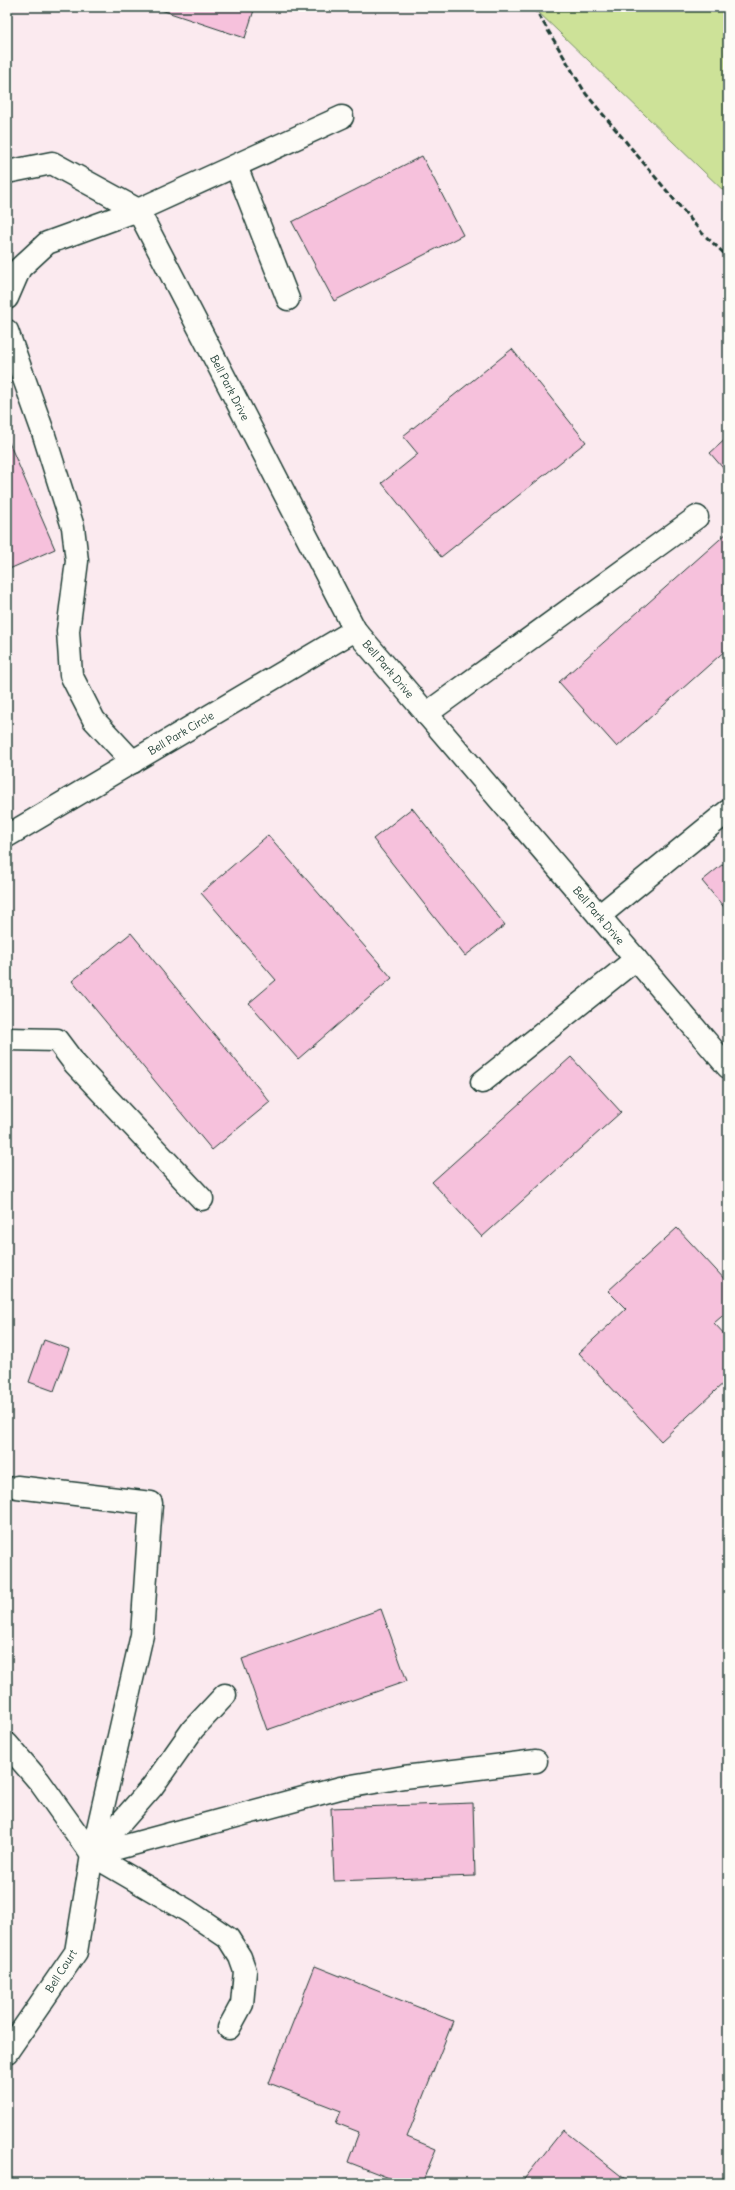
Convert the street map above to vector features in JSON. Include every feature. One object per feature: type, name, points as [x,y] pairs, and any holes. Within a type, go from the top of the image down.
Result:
[{"type":"street","points":[[7,298],[20,268],[47,243],[138,210],[342,117]]},
{"type":"street","points":[[7,172],[52,163],[138,210]]},
{"type":"street","points":[[236,166],[288,299]]},
{"type":"street","name":"Bell Park Drive","points":[[138,210],[355,630],[728,1067]]},
{"type":"street","points":[[7,331],[42,429],[73,528],[77,561],[68,631],[71,675],[94,720],[133,762]]},
{"type":"street","points":[[426,714],[697,517]]},
{"type":"street","name":"Bell Park Circle","points":[[7,836],[355,630]]},
{"type":"street","points":[[599,916],[728,811]]},
{"type":"street","points":[[482,1082],[636,959]]},
{"type":"street","points":[[7,1039],[57,1040],[75,1064],[202,1199]]},
{"type":"street","name":"Bell Court","points":[[7,2052],[76,1952],[92,1855],[142,1635],[150,1503],[17,1487]]},
{"type":"street","points":[[92,1855],[152,1787],[193,1729],[225,1695]]},
{"type":"street","points":[[7,1744],[38,1781],[92,1855],[188,1911],[228,1938],[240,1957],[245,1971],[242,2004],[229,2028]]},
{"type":"street","points":[[92,1855],[340,1788],[404,1777],[536,1762]]},
{"type":"shaded area","points":[[7,7],[533,7],[728,195],[728,2183],[7,2183]]},
{"type":"green space","points":[[533,7],[728,7],[728,195]]},
{"type":"building","points":[[152,7],[255,7],[245,38]]},
{"type":"building","points":[[422,156],[463,235],[334,301],[292,222]]},
{"type":"building","points":[[512,349],[586,442],[441,557],[382,483],[418,454],[403,436]]},
{"type":"building","points":[[728,437],[728,474],[710,453]]},
{"type":"building","points":[[7,438],[55,549],[7,570]]},
{"type":"building","points":[[728,532],[728,648],[617,747],[559,682]]},
{"type":"building","points":[[412,808],[505,925],[465,956],[373,839]]},
{"type":"building","points":[[268,835],[392,978],[298,1059],[249,1003],[276,980],[201,893]]},
{"type":"building","points":[[728,860],[728,912],[702,881]]},
{"type":"building","points":[[131,933],[270,1102],[212,1150],[72,981]]},
{"type":"building","points":[[571,1057],[621,1112],[482,1237],[432,1182]]},
{"type":"building","points":[[677,1228],[728,1283],[728,1311],[714,1323],[728,1338],[728,1379],[661,1441],[579,1353],[626,1309],[608,1291]]},
{"type":"building","points":[[44,1340],[69,1349],[54,1391],[29,1382]]},
{"type":"building","points":[[381,1609],[407,1681],[267,1730],[242,1659]]},
{"type":"building","points":[[473,1803],[475,1876],[334,1881],[331,1808]]},
{"type":"building","points":[[315,1966],[453,2021],[407,2137],[436,2149],[422,2183],[402,2183],[348,2162],[359,2132],[336,2123],[341,2111],[269,2083]]},
{"type":"building","points":[[563,2130],[630,2183],[521,2183]]},
{"type":"railway","points":[[534,7],[586,94],[702,233],[728,257]]}]
